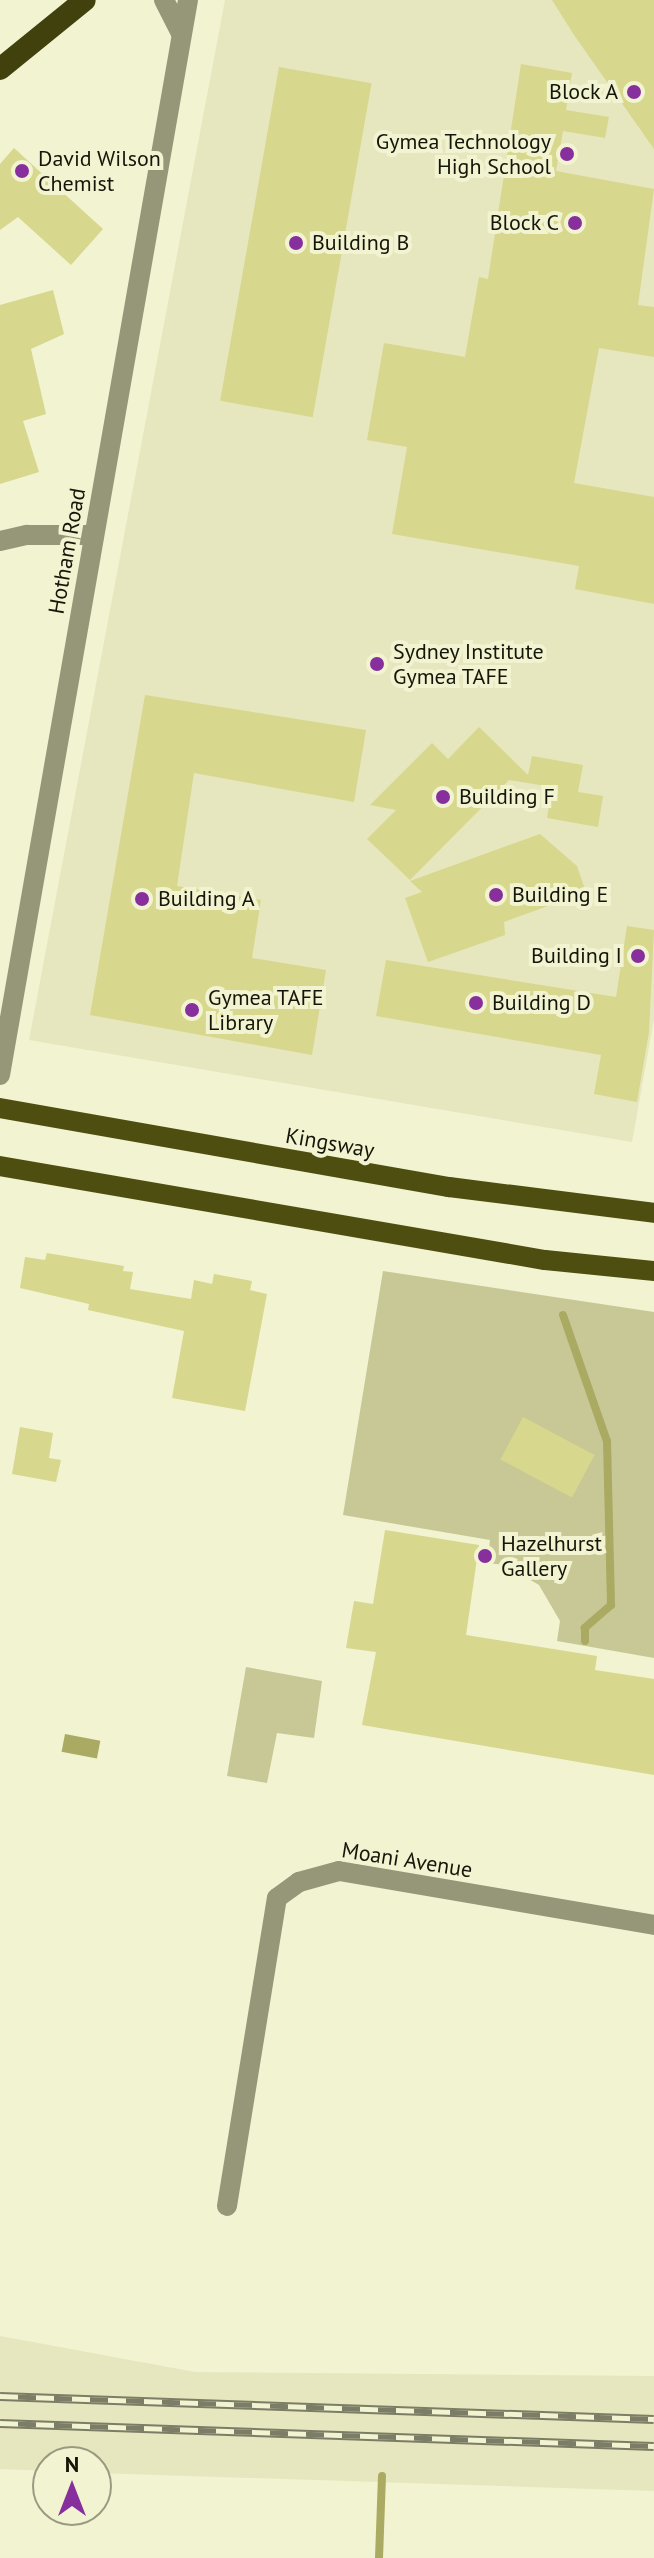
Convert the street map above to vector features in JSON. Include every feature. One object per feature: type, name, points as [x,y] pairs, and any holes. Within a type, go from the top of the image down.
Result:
[{"type":"highway","points":[[0,69],[85,0]]},
{"type":"main road","name":"Kingsway","points":[[0,1108],[434,1185],[654,1213]]},
{"type":"main road","points":[[0,1166],[545,1260],[654,1271]]},
{"type":"street","points":[[164,0],[181,34]]},
{"type":"street","name":"Hotham Road","points":[[0,1075],[188,0]]},
{"type":"street","points":[[0,541],[27,535],[94,535]]},
{"type":"street","name":"Moani Avenue","points":[[227,2206],[277,1898],[299,1882],[339,1871],[654,1925]]},
{"type":"shaded area","name":"Sydney Institute Gymea TAFE","points":[[225,0],[654,0],[654,1019],[632,1142],[29,1040]]},
{"type":"shaded area","points":[[383,1271],[654,1312],[654,1658],[557,1641],[560,1621],[539,1585],[505,1565],[487,1563],[490,1540],[343,1515]]},
{"type":"shaded area","points":[[246,1667],[322,1681],[314,1738],[277,1733],[267,1783],[227,1776]]},
{"type":"shaded area","points":[[65,1734],[100,1741],[97,1759],[62,1752]]},
{"type":"shaded area","points":[[0,2336],[195,2372],[654,2376],[654,2491],[112,2474],[112,2446],[32,2446],[32,2470],[0,2469]]},
{"type":"building","name":"Block A","points":[[552,0],[654,0],[654,149],[574,35]]},
{"type":"building","points":[[521,64],[572,73],[566,110],[609,117],[605,138],[563,131],[556,171],[654,189],[638,305],[654,307],[654,357],[599,348],[574,483],[654,497],[654,604],[575,589],[579,566],[392,534],[407,447],[367,440],[384,343],[465,357],[479,277],[488,279]]},
{"type":"building","name":"Building B","points":[[279,67],[372,83],[313,417],[220,401]]},
{"type":"building","points":[[14,148],[103,229],[71,265],[18,217],[0,230],[0,164]]},
{"type":"building","points":[[53,290],[64,334],[31,349],[46,414],[23,421],[39,472],[0,484],[0,305]]},
{"type":"building","name":"Building A","points":[[145,695],[366,730],[354,802],[194,773],[177,886],[261,900],[252,958],[326,970],[312,1055],[90,1015]]},
{"type":"building","name":"Building F","points":[[479,727],[528,775],[532,756],[583,765],[578,792],[603,796],[598,827],[547,818],[552,787],[509,780],[410,880],[367,839],[396,810],[370,805],[432,743],[448,759]]},
{"type":"building","name":"Building E","points":[[540,834],[577,866],[586,892],[504,922],[505,935],[428,962],[405,898],[422,892],[410,881]]},
{"type":"building","points":[[627,926],[654,930],[649,1032],[637,1102],[594,1094],[601,1055],[376,1016],[386,960],[616,997]]},
{"type":"building","points":[[47,1253],[124,1266],[123,1271],[133,1272],[130,1289],[191,1299],[194,1280],[212,1284],[214,1274],[252,1281],[250,1290],[267,1294],[245,1411],[172,1398],[184,1331],[88,1310],[89,1304],[20,1288],[25,1257],[45,1260]]},
{"type":"building","points":[[523,1417],[595,1455],[572,1497],[500,1459]]},
{"type":"building","points":[[20,1427],[53,1433],[49,1458],[61,1460],[56,1482],[12,1474]]},
{"type":"building","points":[[385,1530],[479,1545],[466,1635],[597,1656],[595,1670],[654,1679],[654,1775],[362,1725],[376,1652],[346,1648],[354,1601],[373,1604]]},
{"type":"waterway","points":[[563,1315],[607,1441],[611,1605],[585,1628],[585,1641]]},
{"type":"waterway","points":[[379,2558],[382,2476]]},
{"type":"railway","points":[[0,2396],[654,2419]]},
{"type":"railway","points":[[0,2423],[654,2446]]},
{"type":"place","name":"Block A","points":[[634,92]]},
{"type":"place","name":"Gymea Technology High School","points":[[567,154]]},
{"type":"place","name":"David Wilson Chemist","points":[[22,171]]},
{"type":"place","name":"Block C","points":[[575,223]]},
{"type":"place","name":"Building B","points":[[296,243]]},
{"type":"place","name":"Sydney Institute Gymea TAFE","points":[[377,664]]},
{"type":"place","name":"Building F","points":[[443,797]]},
{"type":"place","name":"Building E","points":[[496,895]]},
{"type":"place","name":"Building A","points":[[142,899]]},
{"type":"place","name":"Building I","points":[[638,956]]},
{"type":"place","name":"Building D","points":[[476,1003]]},
{"type":"place","name":"Gymea TAFE Library","points":[[192,1010]]},
{"type":"place","name":"Hazelhurst Gallery","points":[[485,1556]]}]
